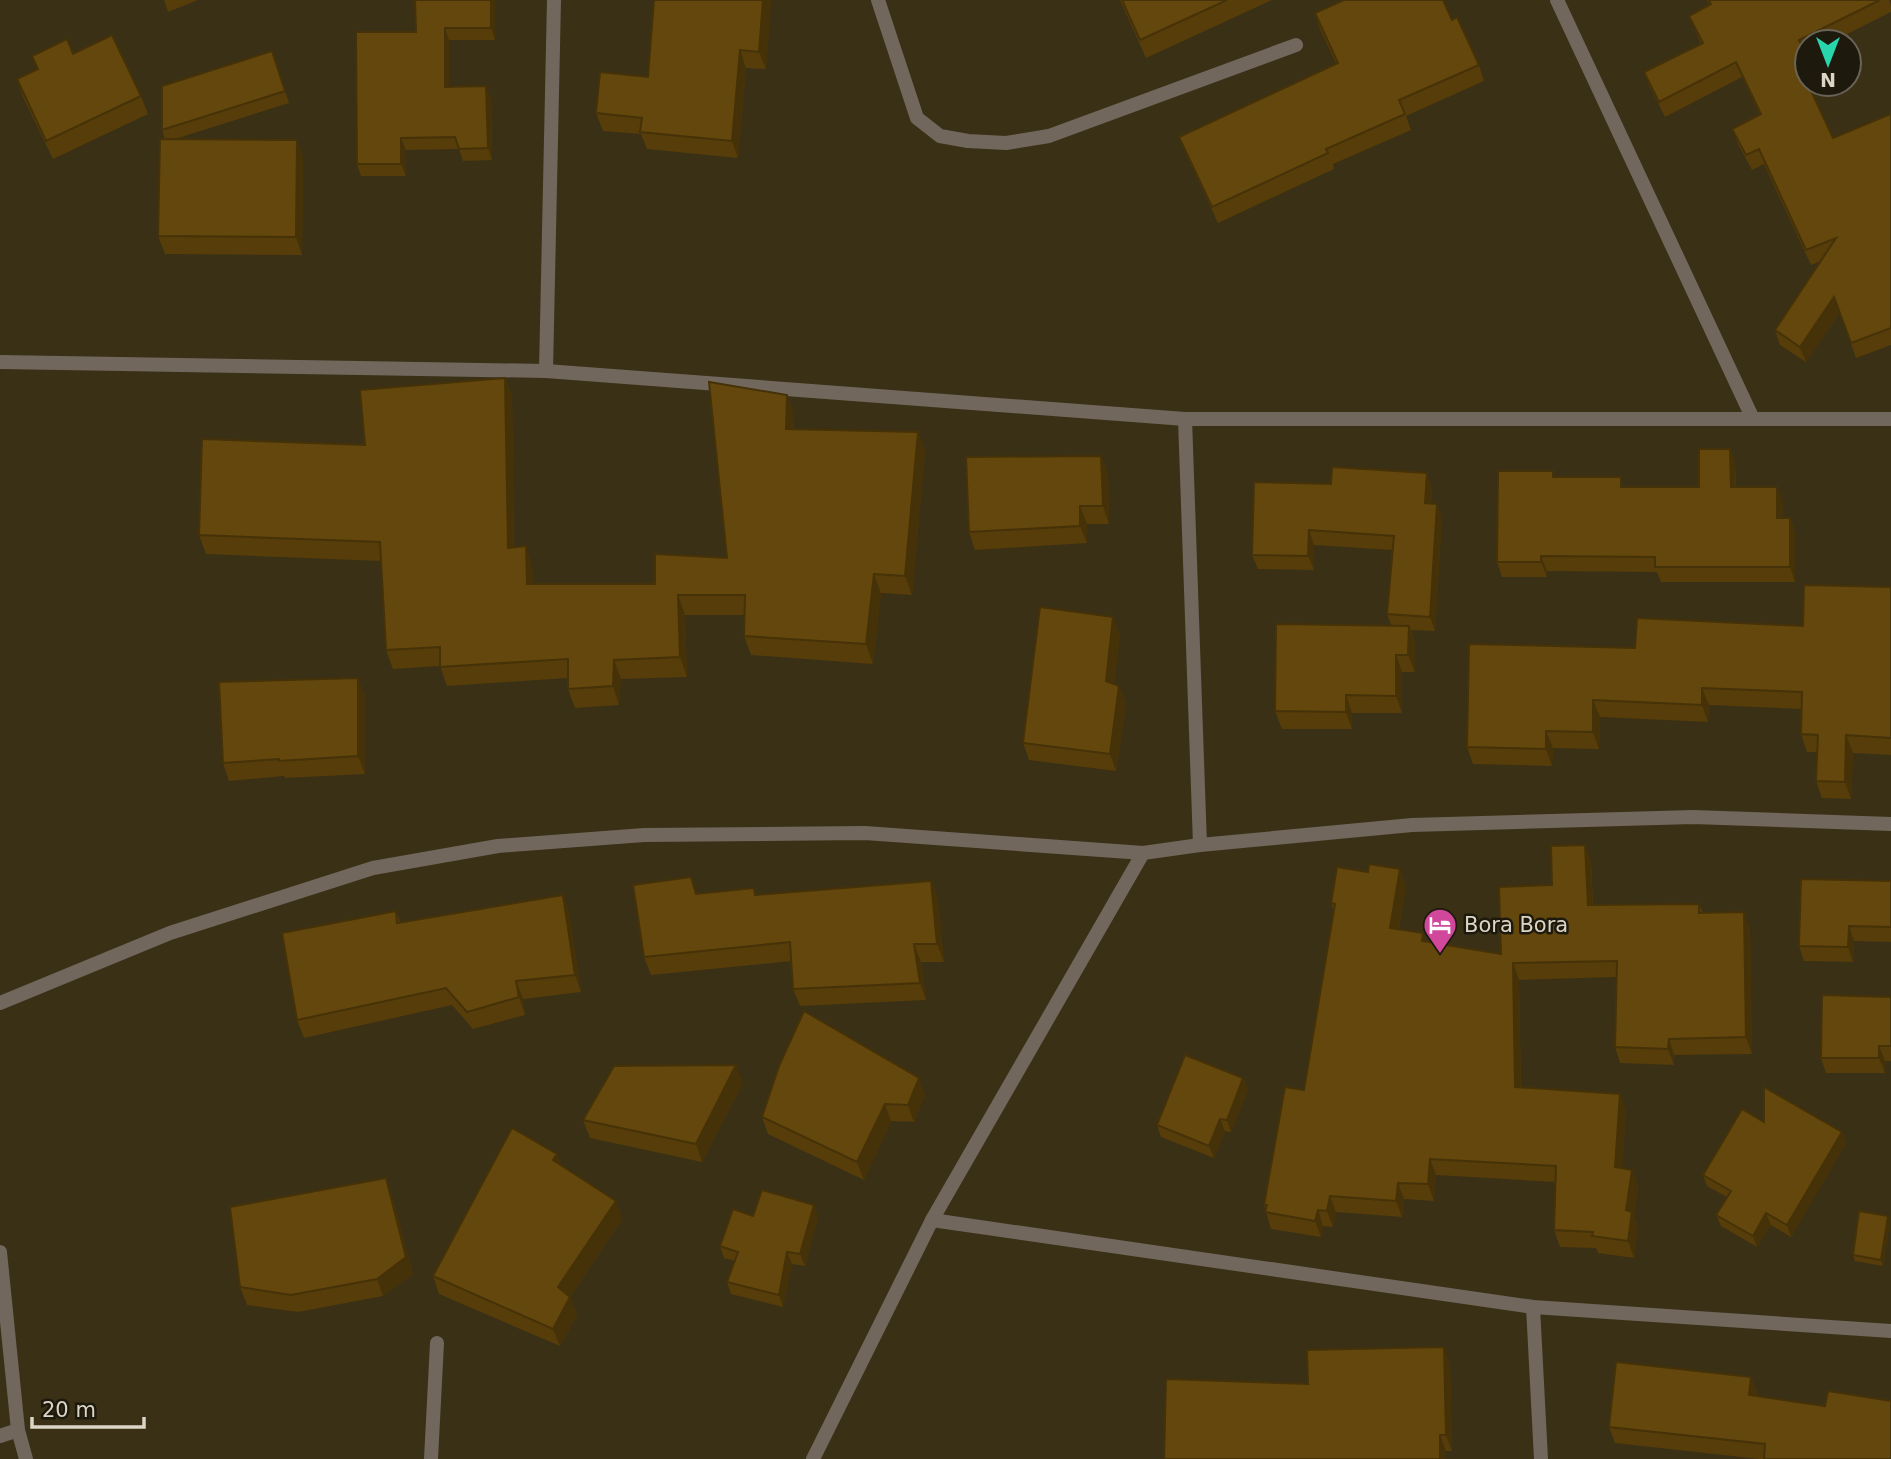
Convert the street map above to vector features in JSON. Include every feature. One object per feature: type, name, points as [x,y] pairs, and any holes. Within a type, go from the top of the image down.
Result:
[{"type":"street","points":[[545,371],[554,0]]},
{"type":"street","points":[[878,0],[917,118],[940,136],[968,141],[1006,143],[1049,136],[1296,45]]},
{"type":"street","points":[[1557,0],[1753,419]]},
{"type":"street","points":[[0,362],[545,371],[1185,419],[1891,419]]},
{"type":"street","points":[[1185,419],[1200,845]]},
{"type":"street","points":[[0,1003],[170,933],[373,868],[498,846],[644,835],[865,833],[1143,853],[1412,825],[1693,817],[1891,824]]},
{"type":"street","points":[[813,1459],[932,1220],[1143,853]]},
{"type":"street","points":[[932,1220],[1533,1307],[1891,1331]]},
{"type":"street","points":[[0,1252],[18,1430],[26,1459]]},
{"type":"street","points":[[1533,1307],[1541,1459]]},
{"type":"street","points":[[431,1459],[437,1343]]},
{"type":"street","points":[[0,1436],[18,1430]]},
{"type":"building","points":[[415,0],[491,0],[491,28],[445,28],[445,87],[486,86],[488,148],[459,149],[455,137],[401,138],[401,164],[357,164],[356,32],[416,32]]},
{"type":"building","points":[[654,0],[763,0],[759,52],[740,50],[732,141],[640,132],[642,118],[596,113],[600,72],[648,77]]},
{"type":"building","points":[[1122,0],[1227,0],[1140,40]]},
{"type":"building","points":[[1344,0],[1443,0],[1452,20],[1457,17],[1479,65],[1399,100],[1405,114],[1326,149],[1328,153],[1212,207],[1179,137],[1338,63],[1315,13]]},
{"type":"building","points":[[1709,0],[1880,0],[1823,28],[1793,28],[1793,98],[1814,98],[1833,138],[1891,114],[1891,328],[1851,343],[1834,297],[1800,347],[1775,330],[1836,238],[1806,250],[1759,149],[1746,155],[1732,129],[1761,114],[1736,62],[1659,102],[1644,72],[1703,43],[1689,16],[1711,4]]},
{"type":"building","points":[[112,35],[141,96],[46,141],[17,79],[38,69],[32,56],[67,39],[73,54]]},
{"type":"building","points":[[272,51],[285,91],[162,130],[162,86]]},
{"type":"building","points":[[160,139],[297,140],[296,237],[158,236]]},
{"type":"building","points":[[505,378],[508,548],[526,546],[527,584],[655,584],[655,554],[727,558],[709,382],[787,395],[786,429],[918,432],[905,576],[874,574],[866,644],[744,636],[745,595],[678,595],[680,657],[614,660],[613,686],[568,689],[568,659],[440,667],[440,647],[386,650],[380,542],[199,535],[202,439],[365,445],[360,390]]},
{"type":"building","points":[[1699,449],[1730,449],[1731,487],[1777,487],[1777,518],[1790,518],[1790,567],[1655,567],[1655,557],[1541,556],[1541,562],[1497,562],[1498,471],[1553,471],[1553,477],[1621,477],[1621,487],[1699,487]]},
{"type":"building","points":[[1101,456],[1103,506],[1080,506],[1080,526],[969,532],[966,457]]},
{"type":"building","points":[[1332,467],[1427,473],[1425,503],[1437,504],[1430,617],[1387,614],[1394,536],[1309,530],[1308,556],[1252,555],[1254,482],[1331,484]]},
{"type":"building","points":[[1804,585],[1891,587],[1891,738],[1846,735],[1845,782],[1816,781],[1818,735],[1801,734],[1802,692],[1702,688],[1702,705],[1593,700],[1593,732],[1546,731],[1546,749],[1467,747],[1469,644],[1635,648],[1637,618],[1803,626]]},
{"type":"building","points":[[1040,607],[1113,617],[1106,681],[1119,686],[1110,754],[1023,743]]},
{"type":"building","points":[[1276,624],[1409,626],[1408,655],[1396,655],[1396,696],[1346,695],[1346,712],[1275,711]]},
{"type":"building","points":[[358,678],[358,756],[223,763],[219,682]]},
{"type":"building","points":[[1585,845],[1588,905],[1699,904],[1699,913],[1744,912],[1746,1037],[1669,1039],[1668,1049],[1615,1047],[1617,961],[1513,963],[1515,1087],[1620,1094],[1615,1167],[1632,1170],[1626,1210],[1632,1212],[1628,1241],[1592,1236],[1593,1232],[1554,1230],[1556,1166],[1430,1159],[1428,1184],[1398,1183],[1396,1201],[1330,1196],[1327,1211],[1318,1210],[1315,1221],[1265,1212],[1285,1087],[1304,1090],[1335,904],[1331,903],[1337,867],[1368,872],[1369,864],[1400,869],[1390,928],[1423,933],[1422,941],[1501,954],[1499,887],[1552,885],[1551,846]]},
{"type":"building","points":[[691,877],[696,894],[754,888],[755,895],[931,881],[937,944],[914,944],[920,983],[793,989],[790,942],[644,957],[633,885]]},
{"type":"building","points":[[1801,879],[1891,881],[1891,927],[1849,926],[1848,947],[1799,946]]},
{"type":"building","points":[[563,895],[575,975],[516,981],[519,997],[467,1012],[446,988],[297,1020],[282,933],[396,911],[397,923]]},
{"type":"building","points":[[1822,995],[1891,997],[1891,1046],[1879,1046],[1879,1058],[1821,1058]]},
{"type":"building","points":[[804,1011],[919,1078],[908,1105],[885,1104],[857,1162],[762,1117],[779,1066]]},
{"type":"building","points":[[1185,1055],[1243,1078],[1227,1120],[1220,1119],[1209,1146],[1157,1125]]},
{"type":"building","points":[[736,1065],[696,1144],[583,1120],[614,1066]]},
{"type":"building","points":[[1764,1087],[1842,1132],[1787,1225],[1766,1213],[1753,1236],[1716,1215],[1731,1191],[1703,1175],[1742,1109],[1764,1122]]},
{"type":"building","points":[[512,1128],[557,1154],[553,1160],[616,1201],[558,1287],[570,1297],[553,1329],[433,1276]]},
{"type":"building","points":[[386,1178],[406,1257],[377,1279],[291,1295],[240,1287],[230,1207]]},
{"type":"building","points":[[762,1190],[814,1205],[800,1254],[787,1252],[779,1295],[727,1282],[738,1252],[720,1246],[733,1209],[753,1216]]},
{"type":"building","points":[[1859,1211],[1888,1216],[1881,1260],[1853,1255]]},
{"type":"building","points":[[1444,1347],[1446,1435],[1440,1435],[1440,1459],[1164,1459],[1166,1379],[1308,1384],[1307,1350]]},
{"type":"building","points":[[1616,1362],[1751,1377],[1749,1395],[1825,1406],[1828,1391],[1891,1401],[1891,1459],[1764,1459],[1765,1444],[1609,1427]]},
{"type":"place","name":"Bora Bora","points":[[1440,955]]}]
